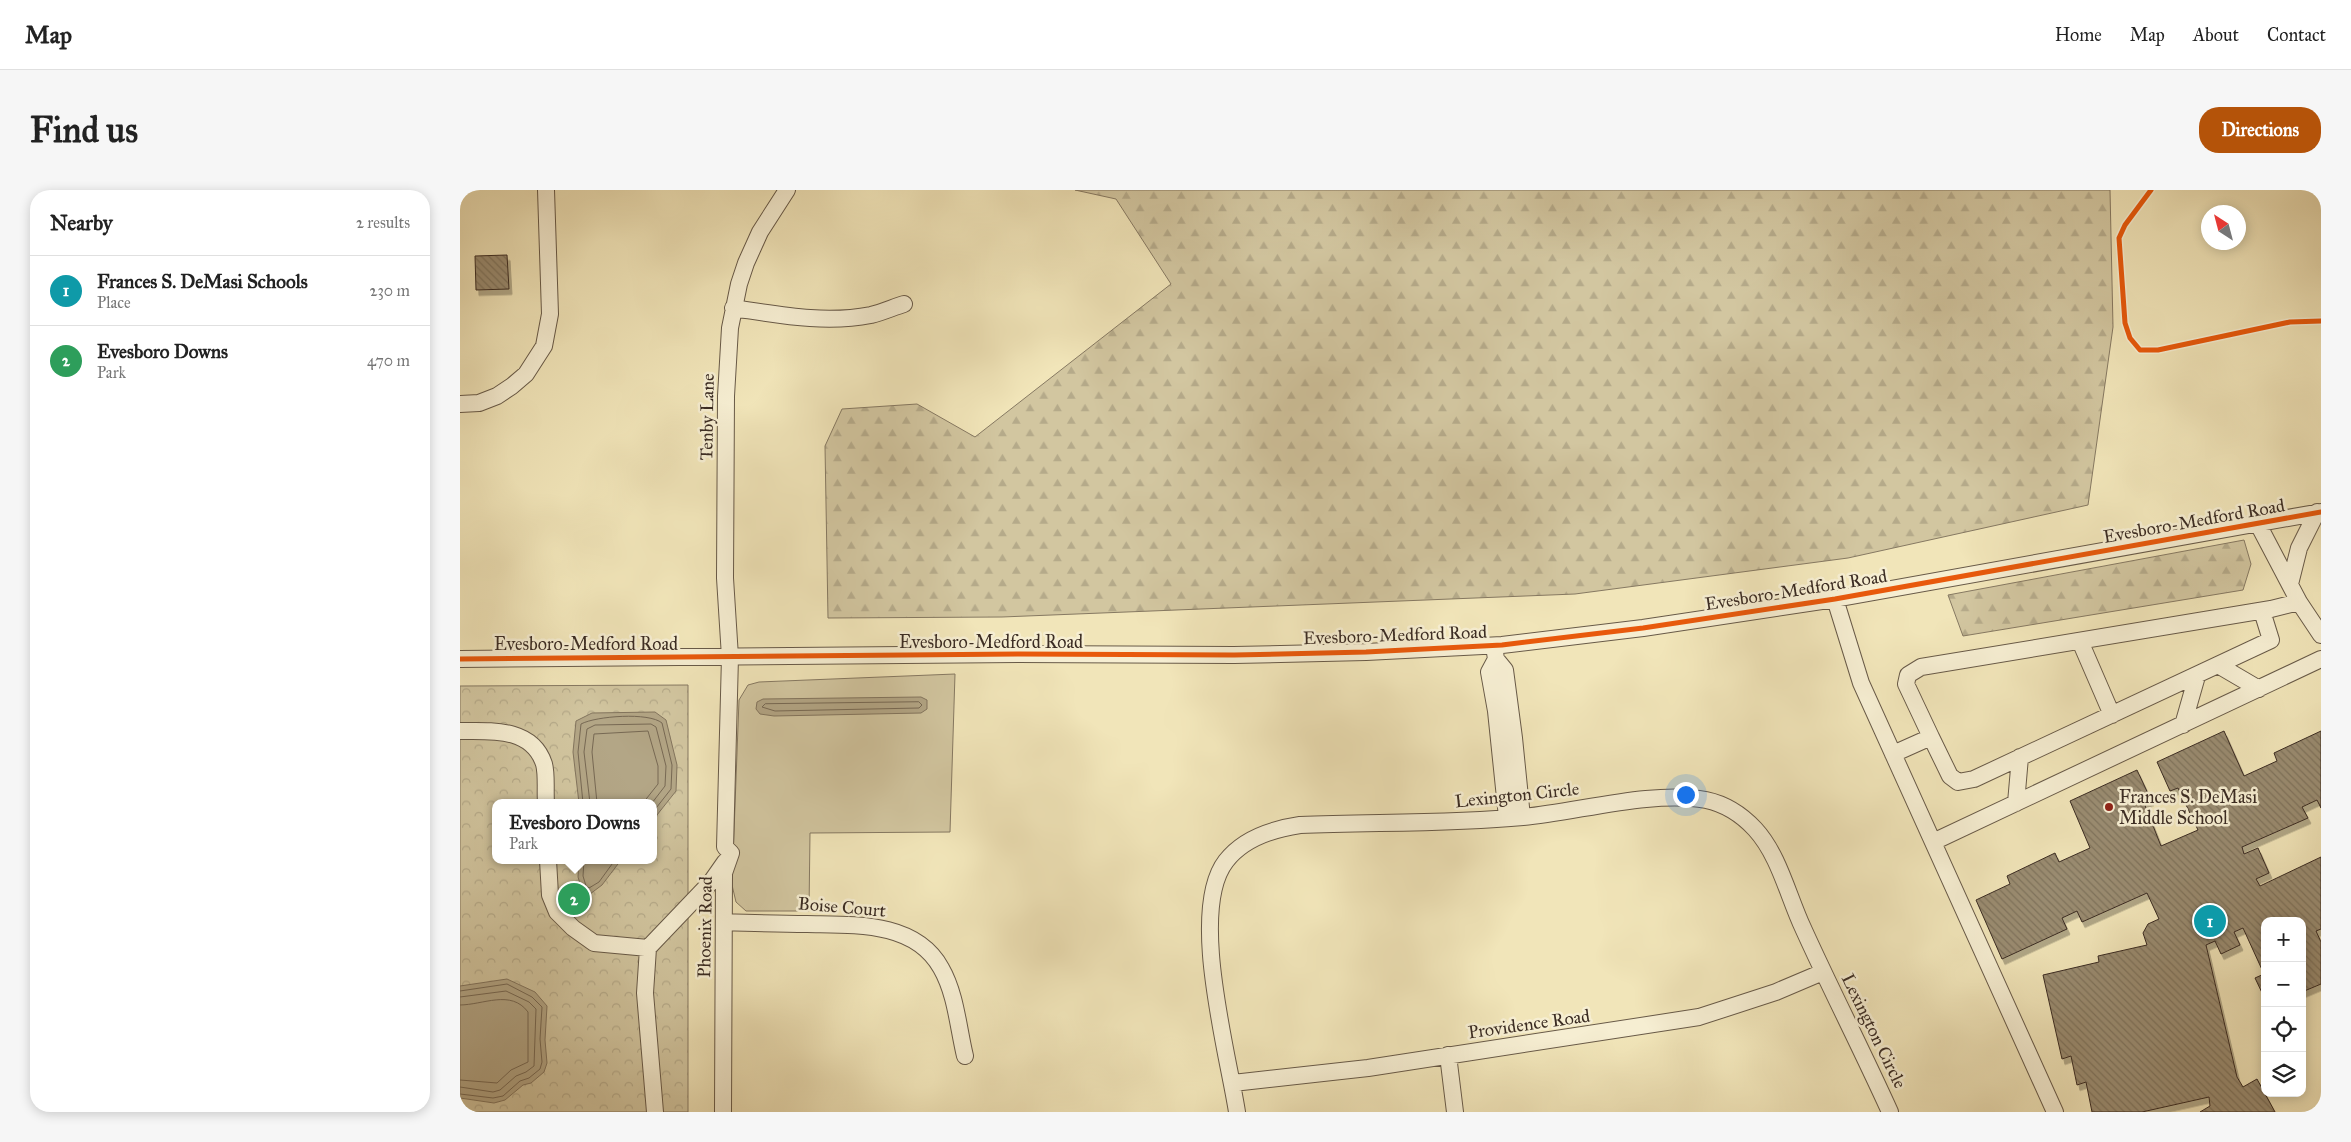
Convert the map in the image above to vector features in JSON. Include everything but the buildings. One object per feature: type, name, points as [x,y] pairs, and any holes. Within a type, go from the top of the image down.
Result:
[{"type":"street","points":[[460,404],[479,403],[497,396],[512,386],[526,374],[544,346],[550,314],[546,190]]},
{"type":"street","name":"Tenby Lane","points":[[730,657],[725,597],[726,396],[730,328],[739,284],[755,242],[787,190]]},
{"type":"street","points":[[733,308],[796,318],[838,320],[874,314],[904,304]]},
{"type":"street","points":[[2290,584],[2299,548],[2319,512]]},
{"type":"street","name":"Evesboro-Medford Road","points":[[460,659],[1495,652],[1835,599],[2319,512]]},
{"type":"street","points":[[2258,524],[2299,602],[2321,635]]},
{"type":"street","points":[[1835,599],[1861,683],[2054,1112]]},
{"type":"street","points":[[2262,611],[2271,640],[1974,778],[1958,782],[1950,776],[1906,684],[1908,675],[1920,667],[2262,611],[2299,602]]},
{"type":"street","points":[[2080,641],[2112,715]]},
{"type":"street","points":[[1495,652],[1504,670],[1514,738],[1514,817]]},
{"type":"street","points":[[655,1112],[645,993],[648,948],[711,882],[731,854],[725,847],[730,657]]},
{"type":"street","points":[[1933,842],[2321,659]]},
{"type":"street","points":[[2218,665],[2259,689]]},
{"type":"street","points":[[2183,724],[2197,676]]},
{"type":"street","points":[[460,731],[499,731],[519,735],[534,747],[544,764],[546,799]]},
{"type":"street","points":[[1893,754],[1931,736]]},
{"type":"street","points":[[2016,803],[2020,757]]},
{"type":"street","name":"Lexington Circle","points":[[1237,1112],[1218,1007],[1210,938],[1212,898],[1217,878],[1226,861],[1240,848],[1258,837],[1277,829],[1325,824],[1465,822],[1664,798],[1705,800],[1724,806],[1741,816],[1751,825],[1768,848],[1823,972],[1890,1112]]},
{"type":"street","name":"Phoenix Road","points":[[723,1112],[724,874],[731,854]]},
{"type":"street","points":[[548,864],[550,895],[557,912],[573,928],[594,943],[648,948]]},
{"type":"street","name":"Boise Court","points":[[724,922],[864,926],[901,934],[918,942],[932,954],[948,984],[965,1056]]},
{"type":"street","name":"Providence Road","points":[[1233,1083],[1342,1072],[1448,1055],[1589,1036],[1699,1017],[1776,992],[1823,972]]},
{"type":"street","points":[[1448,1055],[1455,1112]]},
{"type":"green space","points":[[1075,190],[2110,190],[2113,327],[2088,505],[1848,558],[1575,594],[1002,617],[828,618],[825,446],[842,409],[917,404],[975,437],[1171,284],[1116,199]]},
{"type":"green space","points":[[2244,540],[2251,564],[2243,590],[1963,636],[1948,595]]},
{"type":"green space","points":[[955,674],[950,832],[810,833],[809,911],[746,911],[736,902],[732,885],[739,700],[748,685],[759,682]]},
{"type":"green space","points":[[688,685],[688,1112],[460,1112],[460,686]]},
{"type":"water","points":[[921,697],[927,700],[927,709],[921,713],[774,716],[760,714],[756,709],[757,702],[763,699]]},
{"type":"water","points":[[655,712],[666,720],[677,765],[676,791],[657,815],[657,799],[579,799],[573,752],[576,721],[592,713]]},
{"type":"water","points":[[579,864],[618,864],[602,885],[590,894],[582,890],[578,877]]},
{"type":"water","points":[[507,979],[535,992],[547,1006],[545,1040],[547,1063],[544,1072],[531,1083],[523,1085],[505,1100],[494,1103],[460,1098],[460,986]]},
{"type":"cycle path","points":[[2151,190],[2125,225],[2119,238],[2125,323],[2130,338],[2140,350],[2158,350],[2290,322],[2321,321]]},
{"type":"cycle path","points":[[460,659],[1018,654],[1234,655],[1366,652],[1502,645],[1643,628],[1835,599],[2321,512]]},
{"type":"place","name":"Frances S. DeMasi Middle School","points":[[2109,807]]},
{"type":"place","name":"Evesboro Downs","points":[[574,899]]},
{"type":"place","name":"Frances S. DeMasi Schools","points":[[2210,921]]}]
